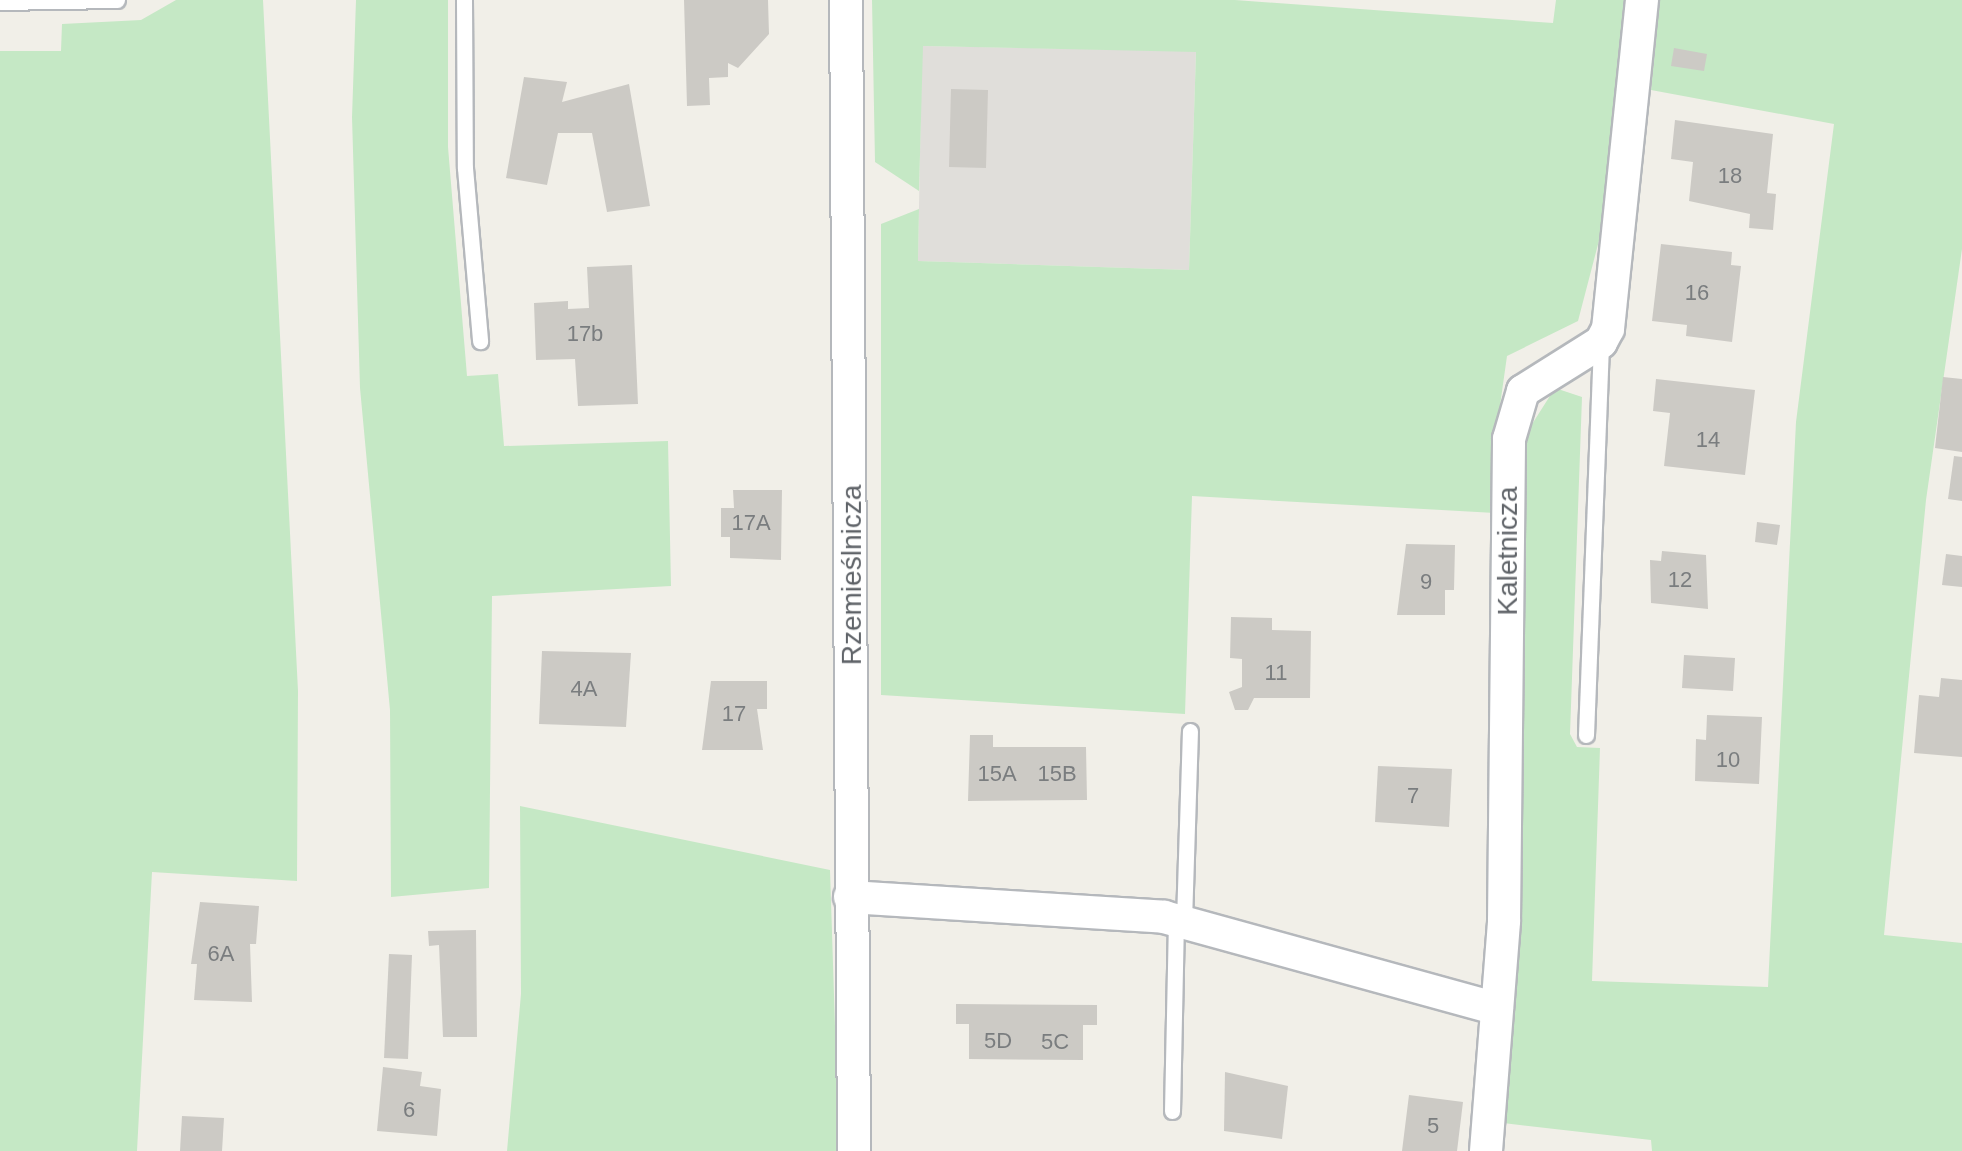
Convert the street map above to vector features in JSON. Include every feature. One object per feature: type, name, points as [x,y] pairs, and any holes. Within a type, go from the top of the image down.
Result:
[{"type":"street","name":"Rzemieślnicza","points":[[846,0],[854,1151]]},
{"type":"street","points":[[1601,342],[1642,0]]},
{"type":"street","name":"Kaletnicza","points":[[1486,1151],[1504,921],[1508,439],[1524,392],[1601,342]]},
{"type":"street","points":[[850,897],[1180,920],[1497,1010]]},
{"type":"lane","points":[[0,2],[118,0]]},
{"type":"lane","points":[[464,0],[465,168],[480,341]]},
{"type":"lane","points":[[1586,735],[1601,342]]},
{"type":"lane","points":[[1172,1112],[1190,731]]},
{"type":"shaded area","points":[[922,46],[1196,51],[1189,270],[918,261]]},
{"type":"green space","points":[[176,0],[263,0],[298,691],[297,881],[152,872],[137,1151],[0,1151],[0,51],[61,51],[62,24],[141,20]]},
{"type":"green space","points":[[356,0],[448,0],[448,147],[467,376],[498,374],[504,446],[668,441],[671,586],[492,596],[489,888],[391,897],[390,710],[360,388],[352,117]]},
{"type":"green space","points":[[872,0],[1235,0],[1553,23],[1556,0],[1629,0],[1602,229],[1578,321],[1507,356],[1494,448],[1495,513],[1192,496],[1185,714],[881,695],[881,224],[919,209],[918,261],[1189,270],[1196,52],[923,46],[919,191],[875,162]]},
{"type":"green space","points":[[1660,0],[1962,0],[1962,249],[1926,500],[1884,935],[1962,943],[1962,1151],[1652,1151],[1651,1140],[1503,1123],[1522,833],[1522,440],[1555,388],[1582,397],[1570,734],[1577,747],[1600,748],[1592,981],[1768,987],[1796,422],[1834,124],[1651,90]]},
{"type":"green space","points":[[520,806],[830,870],[839,1151],[507,1151],[521,994]]},
{"type":"building","points":[[684,0],[768,0],[769,34],[738,68],[728,63],[728,77],[709,78],[710,105],[687,106]]},
{"type":"building","points":[[1674,48],[1707,54],[1704,71],[1671,66]]},
{"type":"building","points":[[524,77],[567,82],[562,102],[629,84],[650,206],[607,212],[592,133],[558,133],[547,185],[506,178]]},
{"type":"building","points":[[951,89],[988,90],[986,168],[949,167]]},
{"type":"building","points":[[1675,120],[1773,134],[1767,193],[1776,194],[1773,230],[1749,228],[1750,214],[1689,201],[1693,162],[1671,159]]},
{"type":"building","points":[[1661,244],[1732,252],[1731,265],[1741,266],[1732,342],[1686,336],[1687,325],[1652,321]]},
{"type":"building","points":[[632,265],[638,404],[578,406],[575,359],[536,360],[534,303],[568,301],[568,309],[589,308],[587,267]]},
{"type":"building","points":[[1943,377],[1962,379],[1962,452],[1935,448]]},
{"type":"building","points":[[1656,379],[1755,390],[1745,475],[1664,466],[1670,413],[1653,411]]},
{"type":"building","points":[[1954,456],[1962,457],[1962,501],[1948,499]]},
{"type":"building","points":[[733,490],[782,490],[781,560],[730,558],[730,537],[721,537],[721,508],[734,508]]},
{"type":"building","points":[[1757,522],[1780,525],[1777,545],[1755,542]]},
{"type":"building","points":[[1406,544],[1455,545],[1454,590],[1445,590],[1445,615],[1397,615]]},
{"type":"building","points":[[1662,551],[1706,555],[1708,609],[1651,603],[1650,560],[1661,561]]},
{"type":"building","points":[[1946,554],[1962,556],[1962,587],[1942,585]]},
{"type":"building","points":[[1231,617],[1272,618],[1272,630],[1311,631],[1310,698],[1254,698],[1248,710],[1235,710],[1229,692],[1242,687],[1242,659],[1230,658]]},
{"type":"building","points":[[542,651],[631,653],[626,727],[539,724]]},
{"type":"building","points":[[1684,655],[1735,658],[1733,691],[1682,688]]},
{"type":"building","points":[[1941,678],[1962,680],[1962,757],[1914,753],[1919,695],[1939,697]]},
{"type":"building","points":[[711,681],[767,681],[767,709],[757,709],[763,750],[702,750]]},
{"type":"building","points":[[1707,715],[1762,717],[1759,784],[1695,781],[1696,739],[1706,740]]},
{"type":"building","points":[[970,735],[993,735],[993,747],[1086,747],[1087,800],[968,801]]},
{"type":"building","points":[[1378,766],[1452,769],[1449,827],[1375,822]]},
{"type":"building","points":[[200,902],[259,906],[256,944],[250,944],[252,1002],[194,1000],[197,964],[191,964]]},
{"type":"building","points":[[476,930],[477,1037],[443,1037],[439,945],[429,946],[428,931]]},
{"type":"building","points":[[389,954],[412,955],[408,1059],[384,1058]]},
{"type":"building","points":[[956,1004],[1097,1005],[1097,1025],[1083,1025],[1083,1060],[969,1059],[969,1024],[956,1024]]},
{"type":"building","points":[[383,1067],[422,1072],[420,1086],[441,1089],[437,1136],[377,1131]]},
{"type":"building","points":[[1225,1072],[1288,1086],[1282,1139],[1224,1131]]},
{"type":"building","points":[[1409,1095],[1463,1102],[1457,1151],[1402,1151]]},
{"type":"building","points":[[182,1116],[224,1118],[222,1151],[180,1151]]}]
